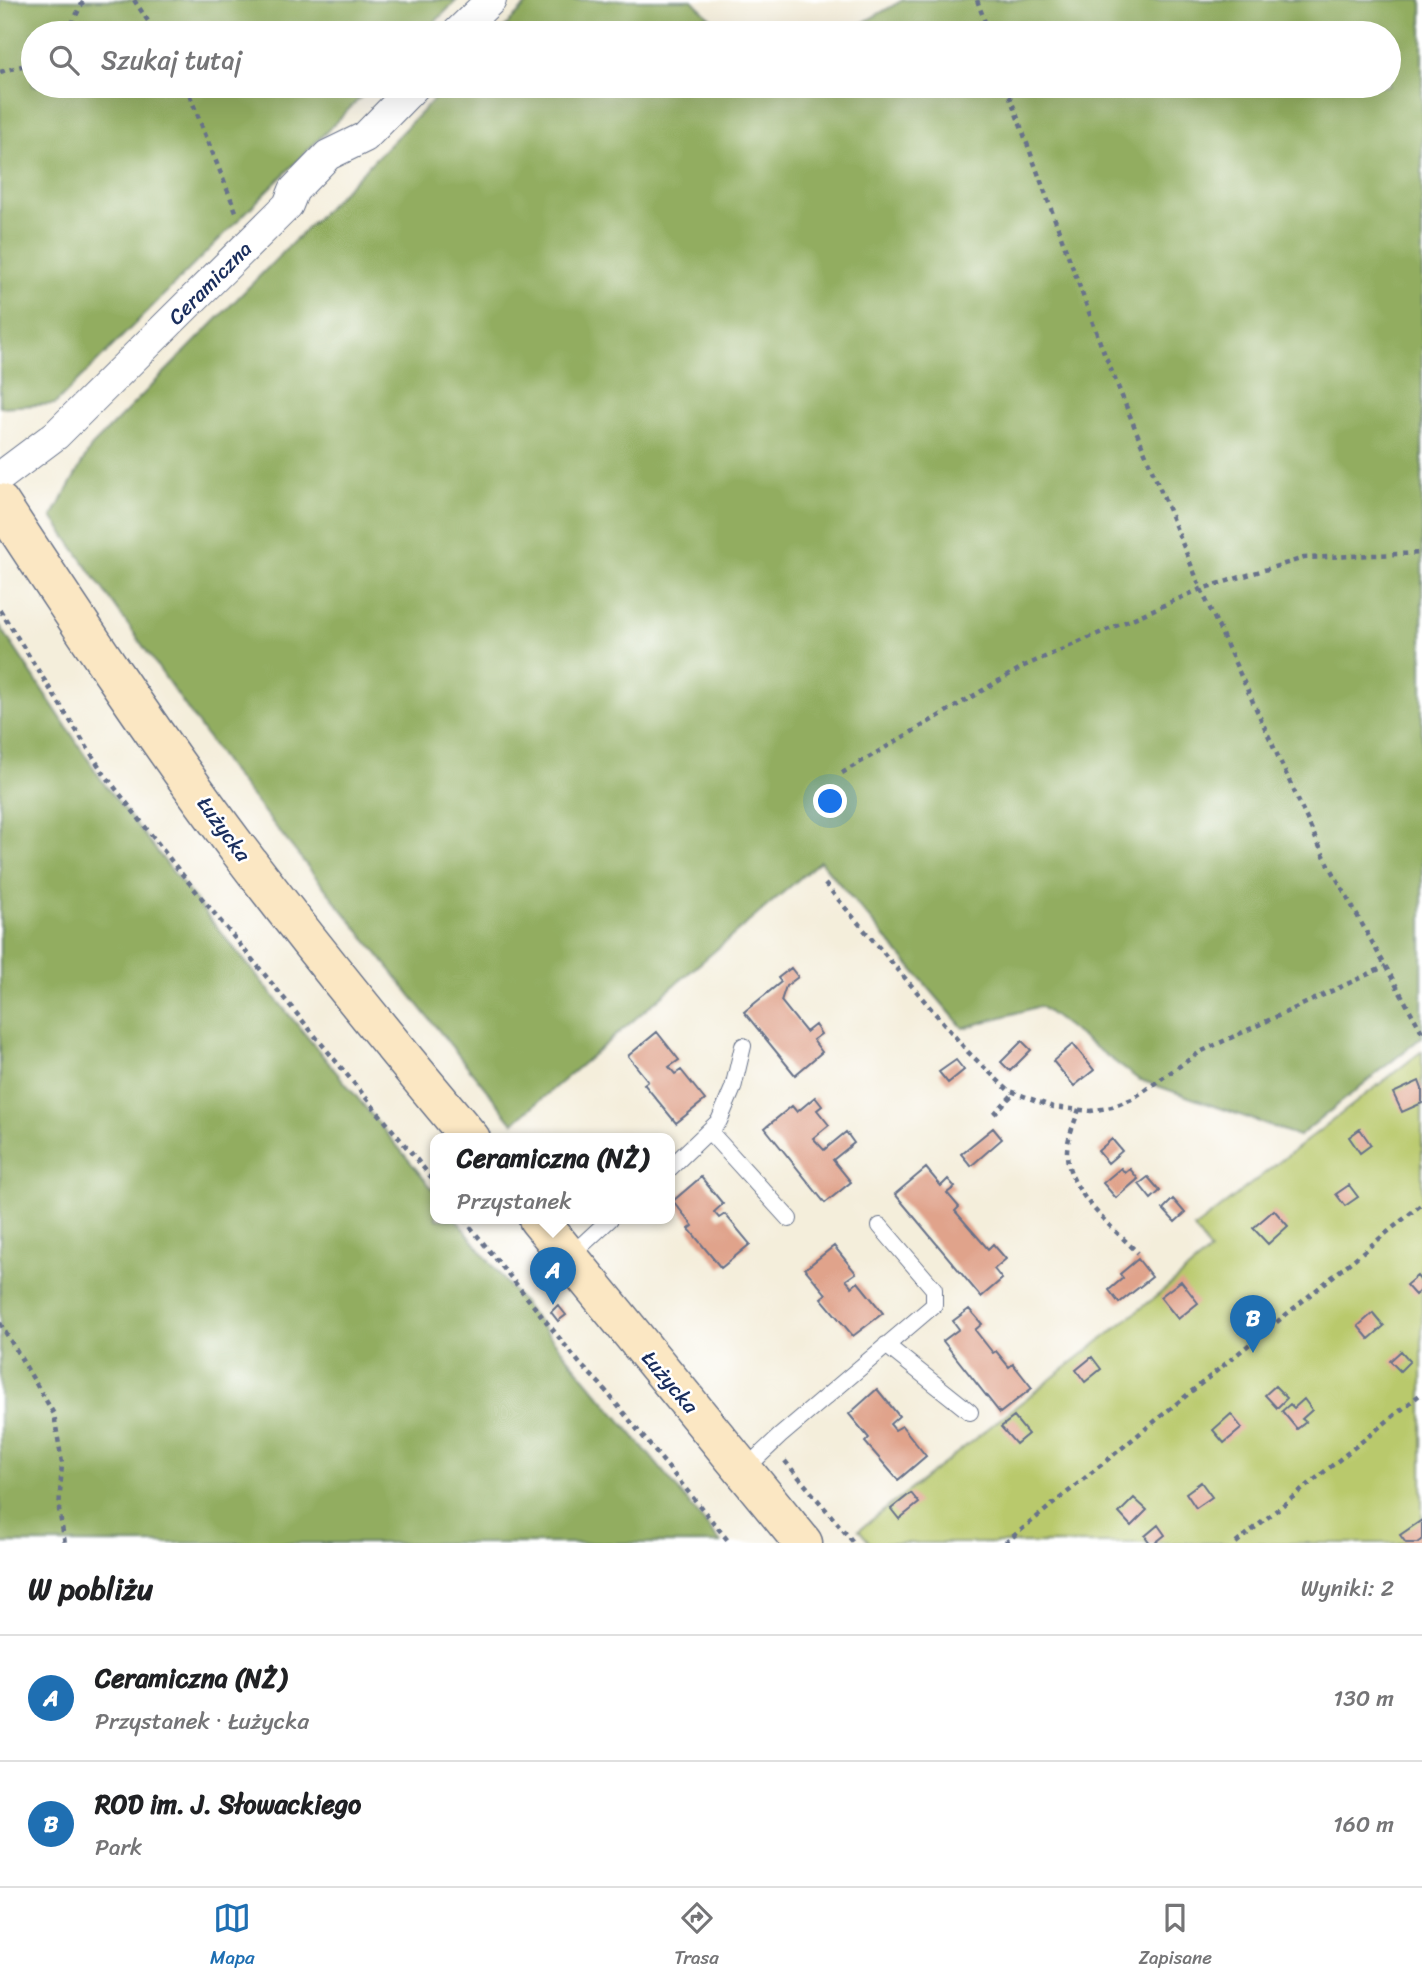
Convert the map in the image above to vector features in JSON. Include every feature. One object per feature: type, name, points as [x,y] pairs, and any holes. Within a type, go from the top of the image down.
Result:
[{"type":"main road","name":"Łużycka","points":[[0,503],[112,672],[237,848],[372,1020],[466,1133]]},
{"type":"main road","name":"Łużycka","points":[[542,1224],[614,1315],[757,1457],[803,1543]]},
{"type":"street","points":[[469,21],[491,0]]},
{"type":"street","name":"Ceramiczna","points":[[0,477],[56,436],[288,205],[294,190],[328,155],[365,137],[403,98]]},
{"type":"lane","points":[[675,1163],[719,1121],[733,1088],[743,1046]]},
{"type":"lane","points":[[709,1131],[789,1219]]},
{"type":"lane","points":[[569,1256],[604,1224]]},
{"type":"lane","points":[[757,1457],[934,1306],[934,1289],[880,1226]]},
{"type":"lane","points":[[886,1345],[970,1412]]},
{"type":"path","points":[[73,21],[84,0]]},
{"type":"path","points":[[135,0],[148,21]]},
{"type":"path","points":[[978,0],[985,21]]},
{"type":"path","points":[[0,72],[21,66]]},
{"type":"path","points":[[191,98],[249,244]]},
{"type":"path","points":[[1010,98],[1101,345],[1200,589],[1322,852],[1422,1032]]},
{"type":"path","points":[[842,773],[1024,666],[1200,589],[1304,558],[1422,553]]},
{"type":"path","points":[[0,610],[110,782],[177,868],[430,1176]]},
{"type":"path","points":[[825,884],[968,1052],[1009,1090],[1053,1107],[1091,1111],[1132,1099],[1200,1052],[1386,966]]},
{"type":"path","points":[[994,1114],[1015,1092]]},
{"type":"path","points":[[1079,1109],[1067,1151],[1071,1177],[1099,1215],[1138,1253]]},
{"type":"path","points":[[1005,1543],[1422,1204]]},
{"type":"path","points":[[468,1224],[581,1365],[600,1384],[730,1543]]},
{"type":"path","points":[[0,1323],[54,1414],[62,1463],[59,1510],[65,1543]]},
{"type":"path","points":[[1236,1543],[1422,1393]]},
{"type":"path","points":[[757,1457],[854,1543]]},
{"type":"green space","points":[[0,0],[457,0],[436,21],[21,21],[21,98],[360,98],[55,404],[0,407]]},
{"type":"green space","points":[[531,0],[692,0],[714,21],[511,21]]},
{"type":"green space","points":[[903,0],[1422,0],[1422,1037],[1299,1136],[1138,1079],[1040,1006],[963,1028],[820,861],[513,1123],[231,771],[52,517],[91,447],[435,98],[1401,98],[1401,21],[866,21]]},
{"type":"green space","points":[[0,626],[105,785],[210,919],[430,1186],[430,1224],[460,1224],[721,1543],[0,1543]]},
{"type":"green space","points":[[1422,1051],[1422,1543],[870,1543],[859,1530],[1210,1251],[1194,1228]]},
{"type":"building","points":[[791,968],[798,977],[786,986],[781,1001],[806,1032],[815,1025],[821,1034],[813,1040],[822,1052],[795,1075],[744,1012],[781,982],[778,978]]},
{"type":"building","points":[[657,1032],[679,1060],[669,1067],[675,1074],[681,1070],[705,1100],[676,1123],[644,1084],[648,1081],[628,1056]]},
{"type":"building","points":[[1022,1041],[1031,1050],[1010,1071],[1001,1062]]},
{"type":"building","points":[[1073,1044],[1094,1070],[1074,1086],[1053,1061]]},
{"type":"building","points":[[956,1060],[964,1070],[948,1083],[939,1072]]},
{"type":"building","points":[[1419,1081],[1422,1103],[1402,1112],[1393,1093]]},
{"type":"building","points":[[815,1097],[822,1106],[817,1110],[829,1125],[813,1138],[824,1150],[846,1132],[854,1143],[833,1160],[851,1182],[825,1203],[765,1128],[792,1106],[797,1112]]},
{"type":"building","points":[[993,1128],[1002,1139],[971,1166],[961,1154]]},
{"type":"building","points":[[1360,1129],[1371,1145],[1360,1153],[1349,1137]]},
{"type":"building","points":[[1112,1139],[1122,1151],[1108,1163],[1098,1151]]},
{"type":"building","points":[[926,1168],[941,1186],[948,1179],[955,1187],[947,1193],[959,1207],[955,1211],[988,1249],[993,1244],[1006,1259],[994,1269],[1002,1279],[981,1297],[895,1194]]},
{"type":"building","points":[[1121,1168],[1125,1173],[1130,1169],[1138,1179],[1116,1198],[1103,1183]]},
{"type":"building","points":[[701,1177],[723,1204],[714,1212],[719,1218],[725,1214],[750,1244],[721,1268],[689,1229],[693,1226],[675,1204],[675,1199]]},
{"type":"building","points":[[1148,1177],[1160,1191],[1151,1199],[1139,1184]]},
{"type":"building","points":[[1349,1185],[1358,1197],[1345,1206],[1336,1194]]},
{"type":"building","points":[[1173,1199],[1185,1213],[1175,1222],[1163,1209]]},
{"type":"building","points":[[1274,1210],[1288,1226],[1268,1244],[1253,1228]]},
{"type":"building","points":[[834,1246],[856,1273],[846,1280],[852,1287],[858,1282],[883,1313],[853,1336],[821,1298],[826,1294],[805,1269]]},
{"type":"building","points":[[1138,1259],[1152,1277],[1119,1303],[1109,1290],[1123,1278],[1120,1274]]},
{"type":"building","points":[[1417,1276],[1422,1282],[1422,1289],[1415,1295],[1406,1285]]},
{"type":"building","points":[[1181,1281],[1198,1303],[1178,1319],[1160,1297]]},
{"type":"building","points":[[558,1305],[566,1315],[558,1321],[551,1312]]},
{"type":"building","points":[[969,1309],[982,1324],[975,1330],[993,1353],[996,1351],[1009,1367],[1013,1364],[1032,1388],[1000,1413],[943,1341],[959,1329],[953,1321]]},
{"type":"building","points":[[1373,1313],[1384,1326],[1369,1339],[1358,1326]]},
{"type":"building","points":[[1401,1351],[1410,1361],[1400,1371],[1390,1361]]},
{"type":"building","points":[[1092,1357],[1101,1369],[1085,1382],[1076,1370]]},
{"type":"building","points":[[1275,1386],[1287,1398],[1277,1408],[1265,1395]]},
{"type":"building","points":[[877,1389],[899,1416],[890,1424],[895,1430],[902,1426],[926,1456],[898,1480],[865,1442],[869,1438],[849,1414]]},
{"type":"building","points":[[1304,1399],[1312,1410],[1302,1419],[1306,1422],[1297,1429],[1282,1411],[1290,1404],[1294,1408]]},
{"type":"building","points":[[1231,1414],[1242,1428],[1224,1443],[1213,1430]]},
{"type":"building","points":[[1014,1417],[1028,1434],[1016,1444],[1001,1427]]},
{"type":"building","points":[[1201,1482],[1212,1497],[1196,1508],[1186,1493]]},
{"type":"building","points":[[911,1493],[919,1503],[899,1519],[891,1509]]},
{"type":"building","points":[[1134,1498],[1147,1510],[1131,1526],[1119,1513]]},
{"type":"building","points":[[1422,1520],[1422,1540],[1418,1543],[1406,1543],[1400,1535]]},
{"type":"building","points":[[1158,1525],[1165,1535],[1155,1543],[1150,1543],[1145,1536]]},
{"type":"place","name":"Ceramiczna (NŻ)","points":[[553,1305]]},
{"type":"place","name":"ROD im. J. Słowackiego","points":[[1253,1353]]}]
